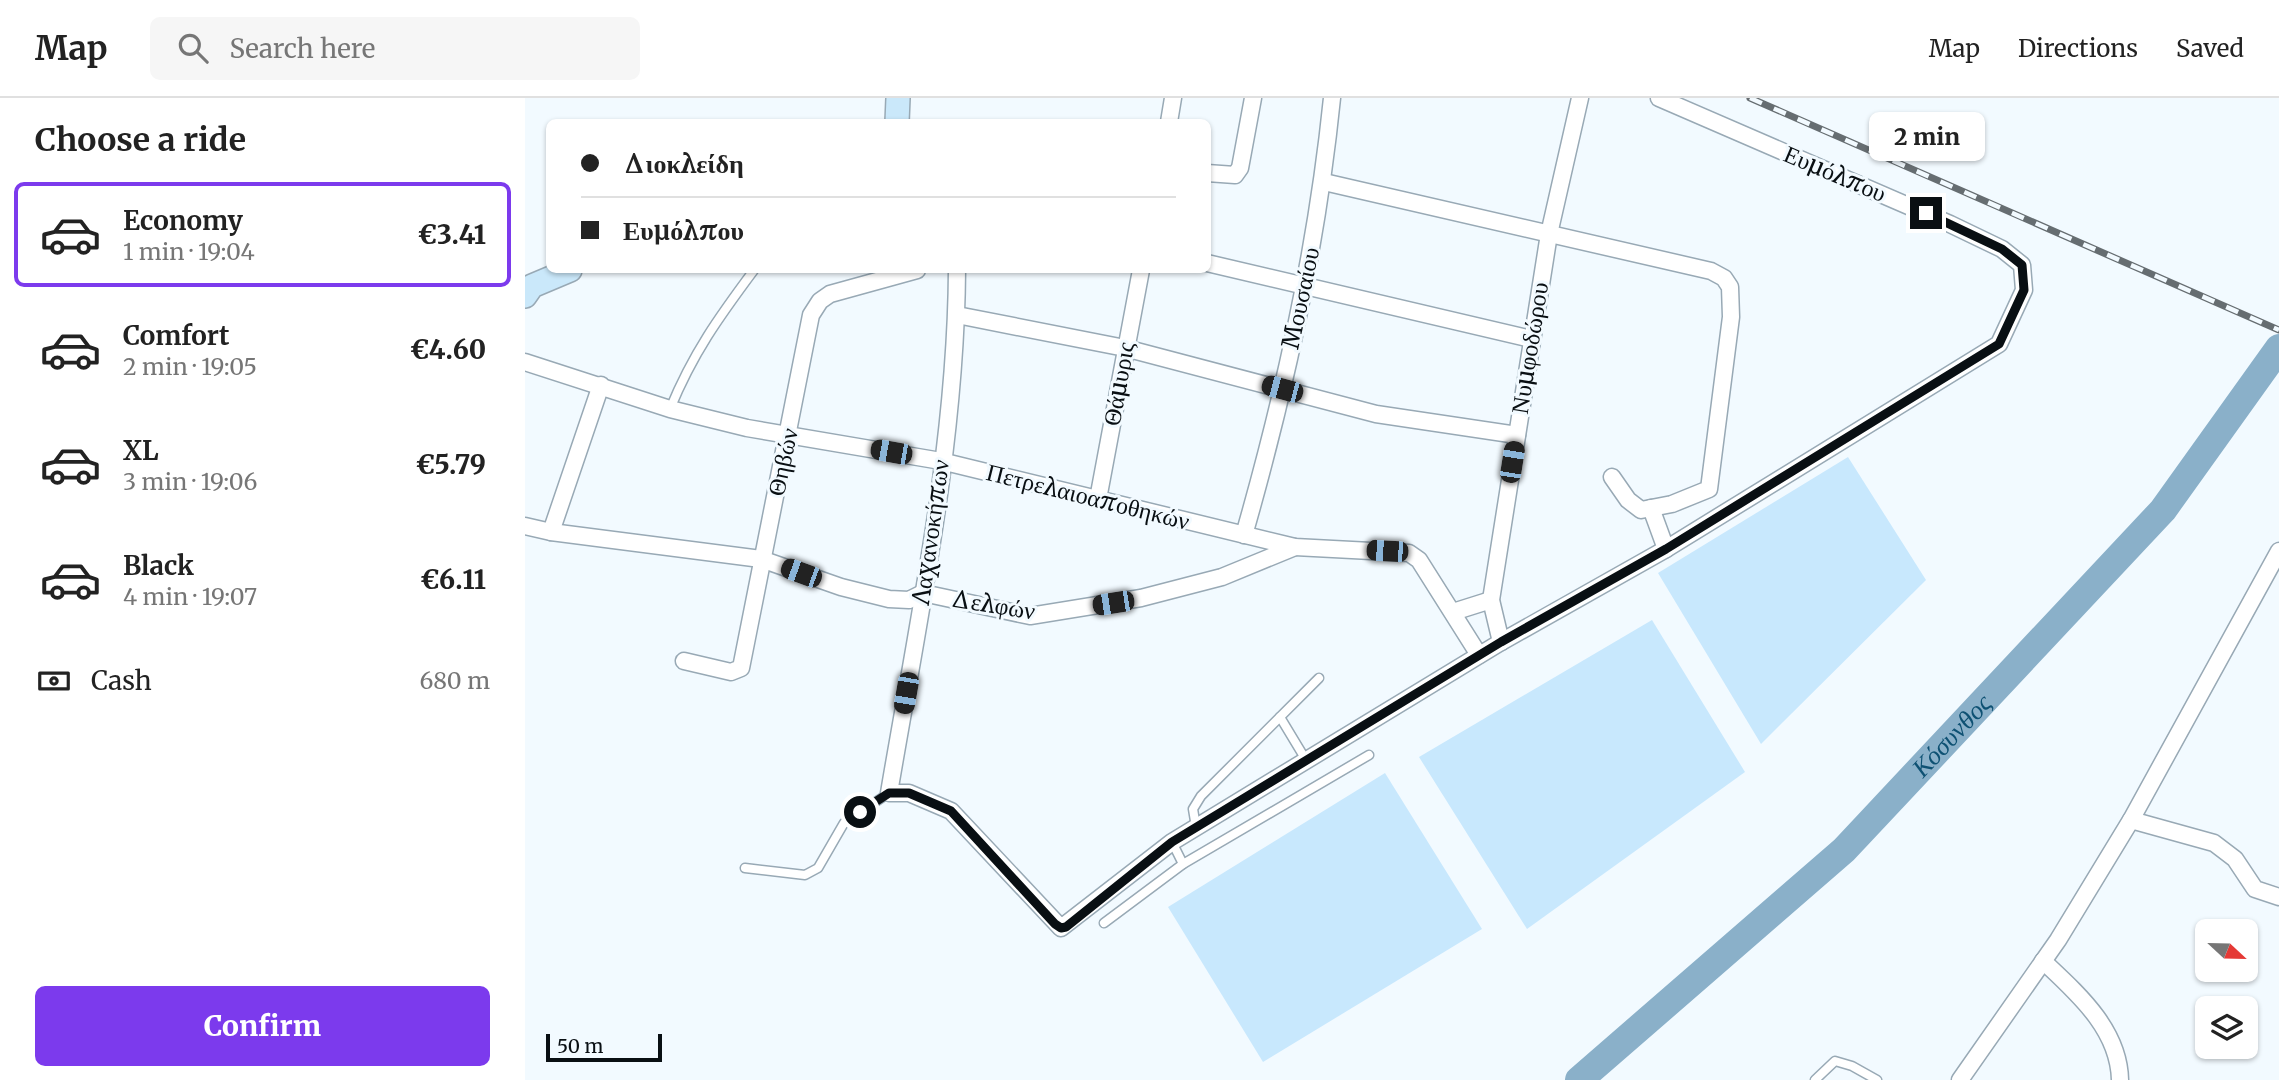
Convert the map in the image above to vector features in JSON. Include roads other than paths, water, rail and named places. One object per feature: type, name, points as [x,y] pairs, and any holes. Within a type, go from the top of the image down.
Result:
[{"type":"street","points":[[897,119],[898,98]]},
{"type":"street","points":[[1170,119],[1173,98]]},
{"type":"street","points":[[1211,173],[1235,175],[1240,167],[1253,98]]},
{"type":"street","name":"Μουσαίου","points":[[1244,535],[1282,389],[1305,286],[1324,182],[1332,98]]},
{"type":"street","name":"Νυμφοδώρου","points":[[1501,642],[1491,600],[1549,234],[1580,98]]},
{"type":"street","name":"Ευμόλπου","points":[[1659,98],[2002,249],[2022,265],[2024,290],[1999,344],[1666,549]]},
{"type":"street","points":[[1324,182],[1711,271],[1724,278],[1730,287],[1731,317],[1709,489],[1651,508],[1636,508],[1612,477]]},
{"type":"street","points":[[1211,264],[1531,339]]},
{"type":"street","points":[[527,288],[563,273]]},
{"type":"street","name":"Θηβών","points":[[684,661],[737,672],[741,668],[811,315],[820,301],[830,294],[906,273]]},
{"type":"street","name":"Λαχανοκήπων","points":[[889,793],[923,593],[941,461],[957,315],[957,273]]},
{"type":"street","name":"Θάμυρις","points":[[1098,499],[1141,273]]},
{"type":"street","points":[[957,315],[1125,348],[1376,414],[1517,435]]},
{"type":"street","name":"Πετρελαιοαποθηκών","points":[[525,362],[670,408],[747,428],[941,461],[1295,547],[1409,553],[1419,560],[1453,612]]},
{"type":"street","points":[[551,533],[601,385]]},
{"type":"street","points":[[889,793],[909,793],[951,811],[1061,928],[1172,842],[1479,655],[1666,549],[1651,508]]},
{"type":"street","name":"Δελφών","points":[[525,526],[551,533],[761,559],[841,587],[889,598],[909,600],[923,593],[1030,616],[1141,598],[1222,577],[1295,547]]},
{"type":"street","points":[[1960,1080],[2043,961],[2131,820],[2279,551]]},
{"type":"street","points":[[1479,655],[1453,612],[1491,600]]},
{"type":"street","points":[[2131,820],[2214,843],[2235,859],[2255,889],[2279,897]]},
{"type":"street","points":[[2043,961],[2079,994],[2104,1028],[2119,1059],[2120,1080]]},
{"type":"lane","points":[[670,408],[685,372],[708,330],[752,273]]},
{"type":"lane","points":[[1196,827],[1193,809],[1201,796],[1319,678]]},
{"type":"lane","points":[[1280,717],[1306,760]]},
{"type":"lane","points":[[1104,923],[1183,864],[1369,755]]},
{"type":"lane","points":[[745,868],[805,875],[818,868],[844,823],[889,793]]},
{"type":"lane","points":[[1172,842],[1183,864]]},
{"type":"lane","points":[[1815,1080],[1835,1061],[1852,1066],[1877,1080]]},
{"type":"waterway","name":"Κόσυνθος","points":[[1579,1080],[1844,850],[2163,510],[2279,348]]},
{"type":"railway","points":[[1750,98],[2279,330]]}]
